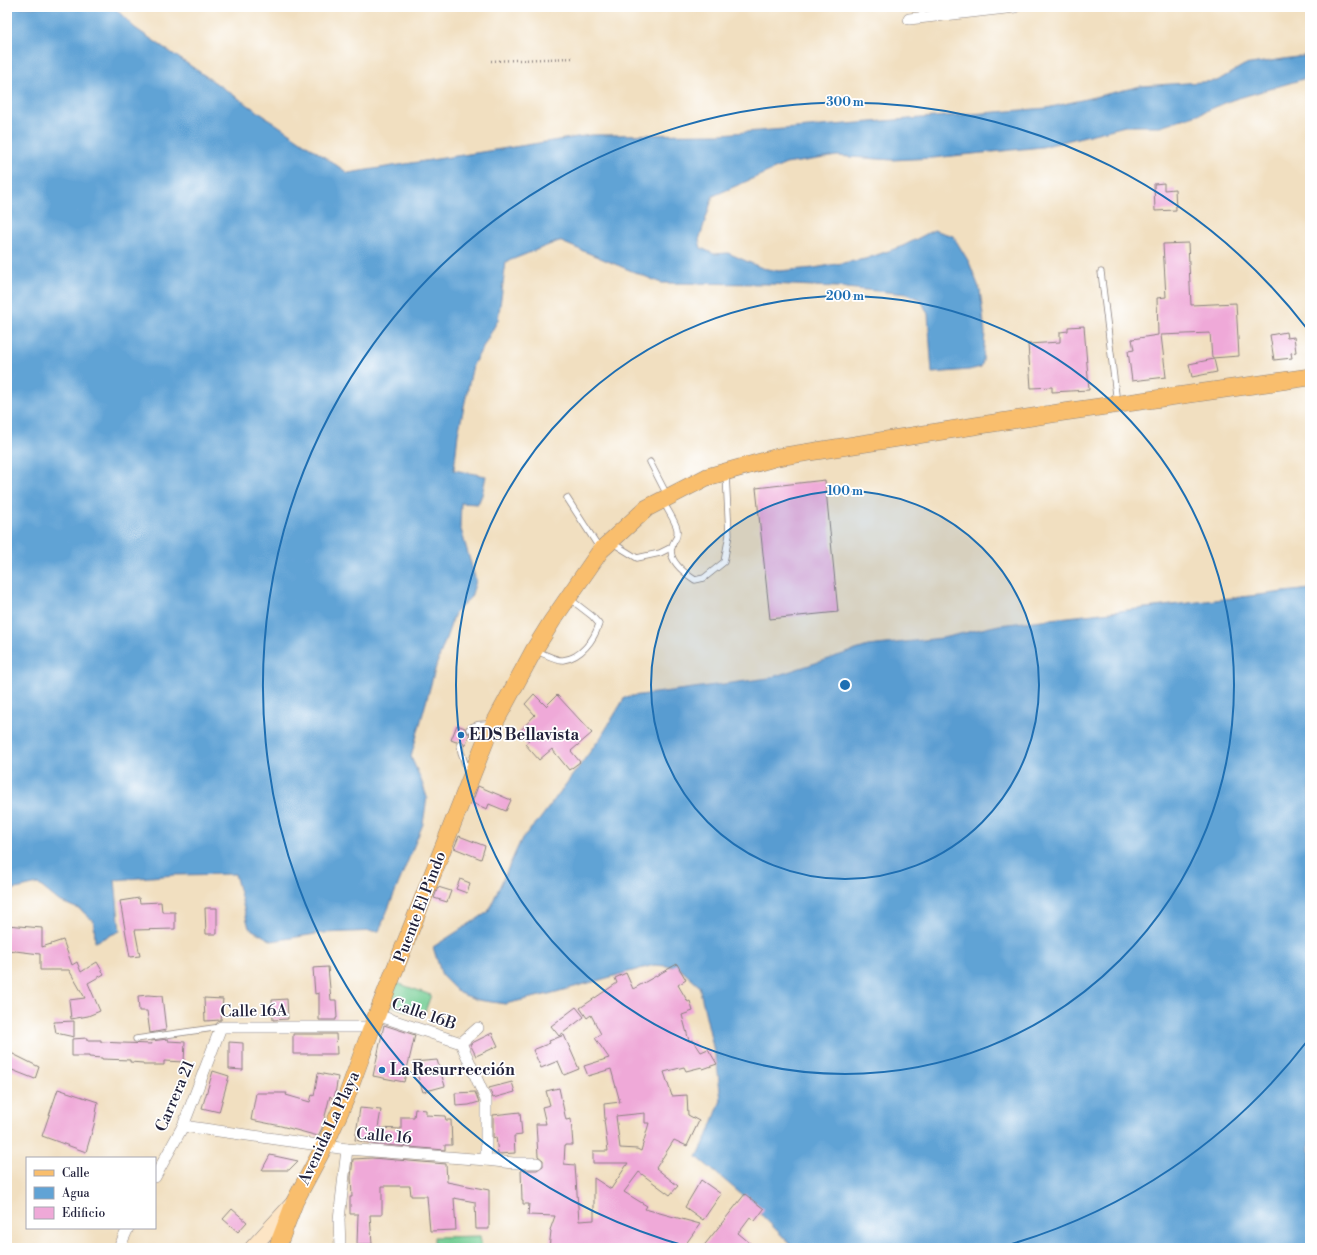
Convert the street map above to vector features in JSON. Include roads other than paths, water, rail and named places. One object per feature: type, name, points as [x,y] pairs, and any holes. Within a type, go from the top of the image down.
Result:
[{"type":"main road","name":"Puente El Pindo","points":[[377,1016],[487,737],[534,650],[568,598],[606,546],[647,508],[707,477],[778,457],[1310,377]]},
{"type":"main road","name":"Avenida La Playa","points":[[277,1248],[295,1201],[325,1145],[346,1098],[377,1016]]},
{"type":"main road","points":[[252,1248],[295,1201]]},
{"type":"street","points":[[909,19],[1015,7]]},
{"type":"street","name":"Calle 16A","points":[[221,1026],[377,1016]]},
{"type":"street","name":"Calle 16B","points":[[377,1016],[461,1044]]},
{"type":"street","name":"Carrera 21","points":[[156,1175],[182,1126],[221,1026]]},
{"type":"street","points":[[478,1028],[461,1044],[486,1100],[486,1160]]},
{"type":"street","name":"Calle 16","points":[[182,1126],[347,1148],[513,1163],[537,1163]]},
{"type":"street","points":[[340,1248],[339,1219],[347,1148]]},
{"type":"street","points":[[119,1248],[128,1229]]},
{"type":"lane","points":[[1101,272],[1117,405]]},
{"type":"lane","points":[[567,498],[606,546],[637,558],[660,554],[672,547],[677,540],[677,527],[650,462]]},
{"type":"lane","points":[[672,547],[672,555],[682,570],[696,580],[704,578],[724,562],[729,535],[726,471]]},
{"type":"lane","points":[[534,650],[562,660],[578,656],[596,636],[599,624],[592,616],[568,598]]},
{"type":"lane","points":[[469,729],[473,726],[481,724],[494,724]]},
{"type":"lane","points":[[460,744],[460,752],[470,777]]},
{"type":"lane","name":"Calle 16A","points":[[136,1039],[221,1026]]},
{"type":"water","points":[[7,7],[114,7],[135,28],[348,173],[590,135],[721,134],[1047,108],[1141,86],[1217,81],[1244,65],[1310,55],[1310,77],[1232,100],[1201,113],[1160,126],[1125,126],[1042,147],[933,158],[892,160],[837,156],[786,164],[713,196],[699,240],[701,248],[714,254],[728,253],[762,268],[779,271],[814,268],[865,259],[903,246],[934,230],[953,236],[969,262],[980,290],[985,333],[983,361],[981,367],[969,370],[932,373],[928,314],[921,300],[907,294],[836,287],[770,284],[661,283],[559,241],[506,262],[498,320],[473,365],[458,434],[454,470],[486,476],[482,495],[478,504],[461,503],[460,526],[476,581],[471,597],[455,613],[436,666],[411,757],[427,797],[423,824],[379,931],[322,933],[272,941],[249,928],[235,874],[175,875],[115,880],[120,931],[95,942],[94,922],[81,910],[59,901],[38,884],[7,891]]},
{"type":"water","points":[[1310,589],[1310,1248],[794,1248],[741,1194],[697,1157],[707,1137],[721,1100],[717,1064],[699,986],[678,967],[654,965],[549,994],[505,1004],[478,1000],[459,993],[442,976],[433,947],[488,912],[522,838],[540,819],[601,737],[625,697],[769,678],[868,646],[942,638],[999,625]]},
{"type":"place","name":"EDS Bellavista","points":[[461,735]]},
{"type":"place","name":"La Resurrección","points":[[382,1070]]}]
